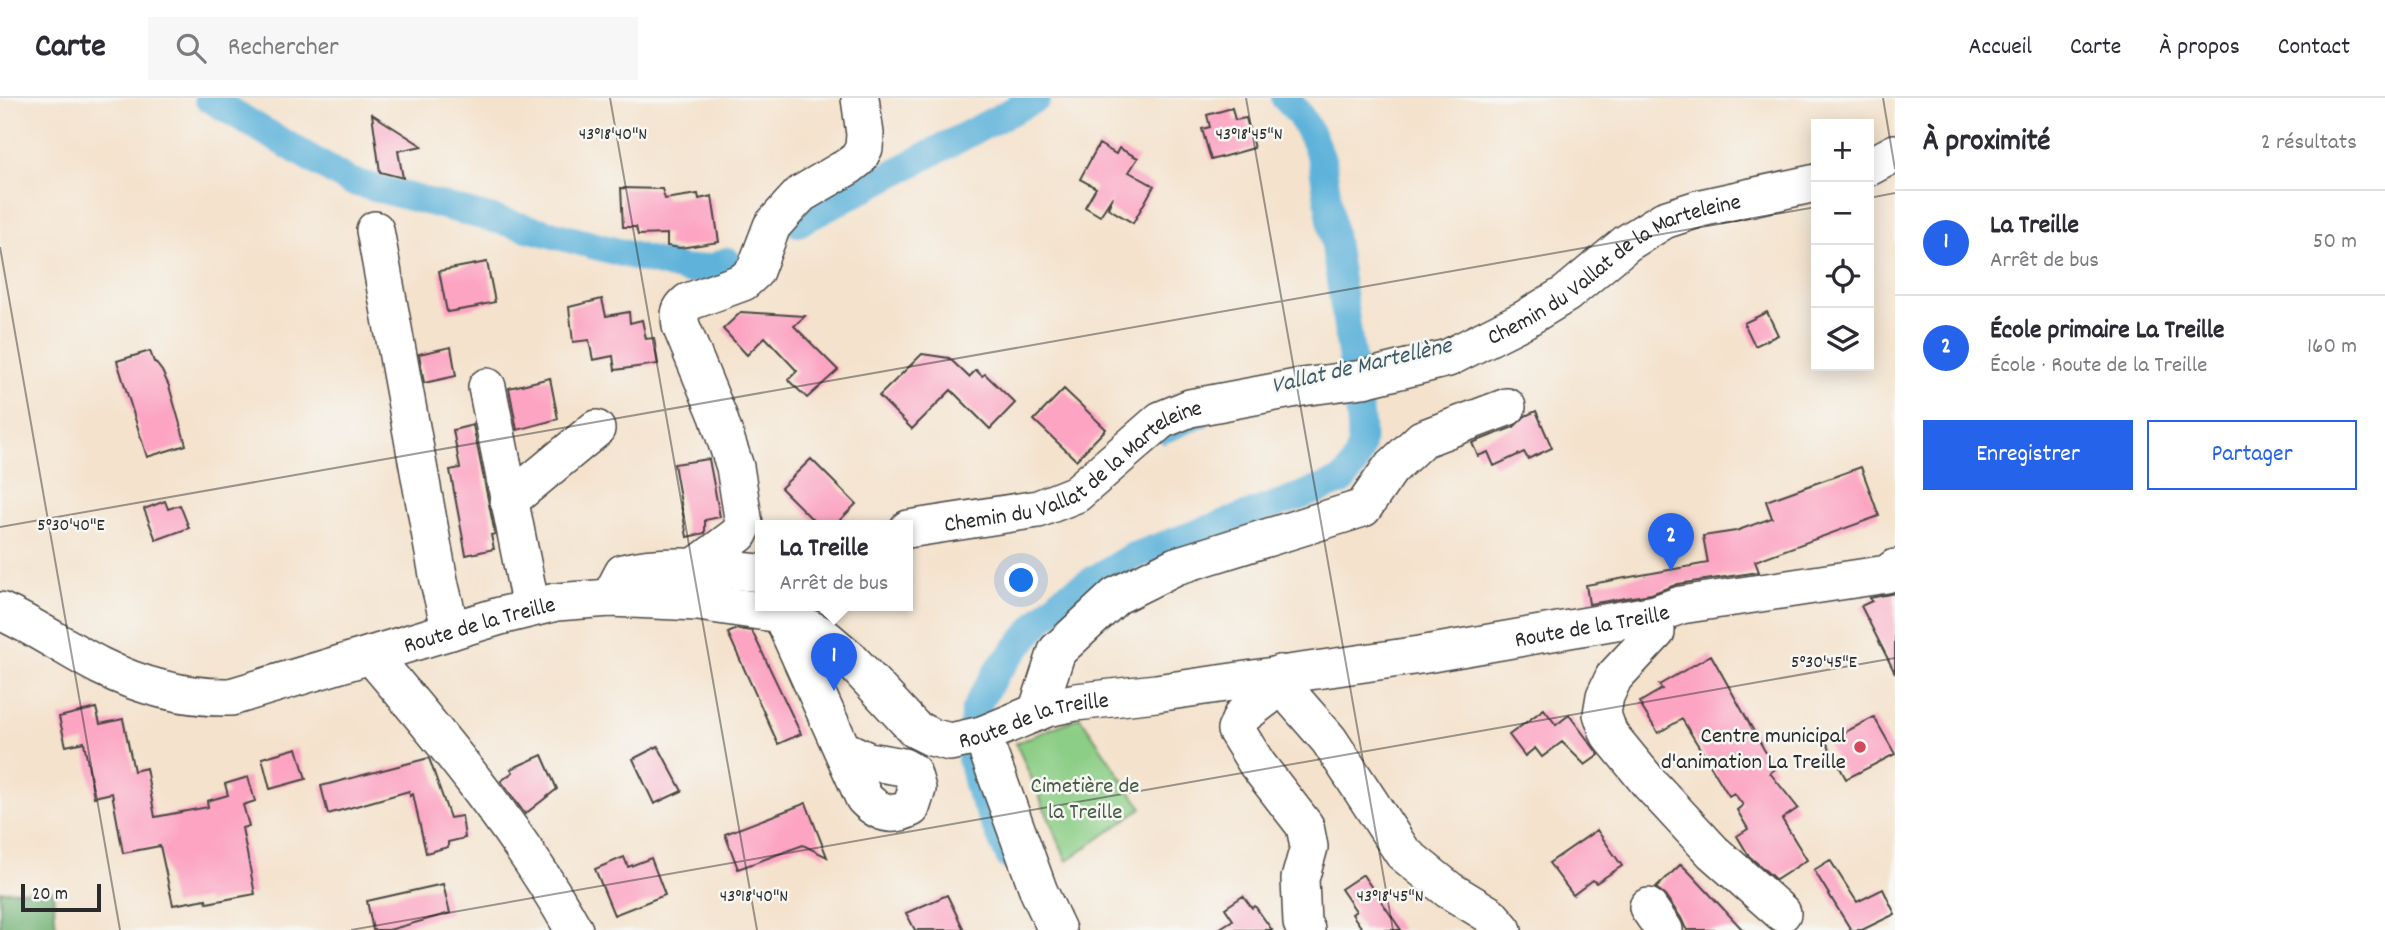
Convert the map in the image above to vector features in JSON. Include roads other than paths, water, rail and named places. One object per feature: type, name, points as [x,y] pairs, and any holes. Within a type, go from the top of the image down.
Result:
[{"type":"street","points":[[694,568],[739,534],[744,524],[735,467],[718,416],[681,326],[679,314],[688,302],[743,282],[755,271],[766,241],[801,194],[858,159],[864,148],[865,134],[860,98]]},
{"type":"street","points":[[1874,164],[1895,153]]},
{"type":"street","name":"Chemin du Vallat de la Marteleine","points":[[913,528],[1038,509],[1076,494],[1161,420],[1190,408],[1277,391],[1363,379],[1448,358],[1525,319],[1566,294],[1627,243],[1664,220],[1701,208],[1811,184]]},
{"type":"street","points":[[375,230],[440,586],[452,631]]},
{"type":"street","points":[[487,387],[531,608]]},
{"type":"street","points":[[1037,712],[1058,651],[1116,596],[1176,566],[1363,508],[1391,469],[1422,439],[1507,407]]},
{"type":"street","points":[[509,501],[596,429]]},
{"type":"street","points":[[610,598],[623,573],[649,567],[755,573]]},
{"type":"street","name":"Route de la Treille","points":[[760,611],[781,614],[823,636],[838,647],[915,729],[950,742],[976,737],[1037,712],[1076,702],[1420,655],[1656,614],[1681,606],[1892,574]]},
{"type":"street","name":"Route de la Treille","points":[[0,611],[99,666],[141,684],[178,694],[209,698],[231,697],[556,602],[610,598],[698,602],[755,610]]},
{"type":"street","points":[[781,614],[842,749]]},
{"type":"street","points":[[1656,614],[1656,632],[1614,677],[1605,696],[1602,713],[1609,734],[1713,852],[1782,913]]},
{"type":"street","points":[[370,655],[437,732],[478,785],[522,845],[574,930]]},
{"type":"street","points":[[1280,674],[1267,697],[1242,716],[1236,730],[1257,764],[1305,826],[1309,848],[1300,878],[1302,923],[1306,930]]},
{"type":"street","points":[[1280,674],[1295,701],[1329,740],[1403,853],[1449,890],[1490,915],[1503,930]]},
{"type":"street","points":[[976,737],[1057,930]]},
{"type":"waterway","points":[[208,98],[349,181],[687,270],[714,267],[727,261]]},
{"type":"waterway","points":[[798,223],[1037,98]]},
{"type":"waterway","points":[[1010,857],[978,788],[971,759],[974,713],[998,670],[1040,621],[1063,598],[1131,557],[1342,481],[1359,455],[1359,407],[1322,160],[1307,127],[1285,98]]},
{"type":"waterway","name":"Vallat de Martellène","points":[[1164,440],[1206,422]]},
{"type":"place","name":"École primaire La Treille","points":[[1671,571]]},
{"type":"place","name":"La Treille","points":[[834,691]]},
{"type":"place","name":"Centre municipal d'animation La Treille","points":[[1860,747]]},
{"type":"park label","name":"Cimetière de la Treille","points":[[1085,797]]}]
